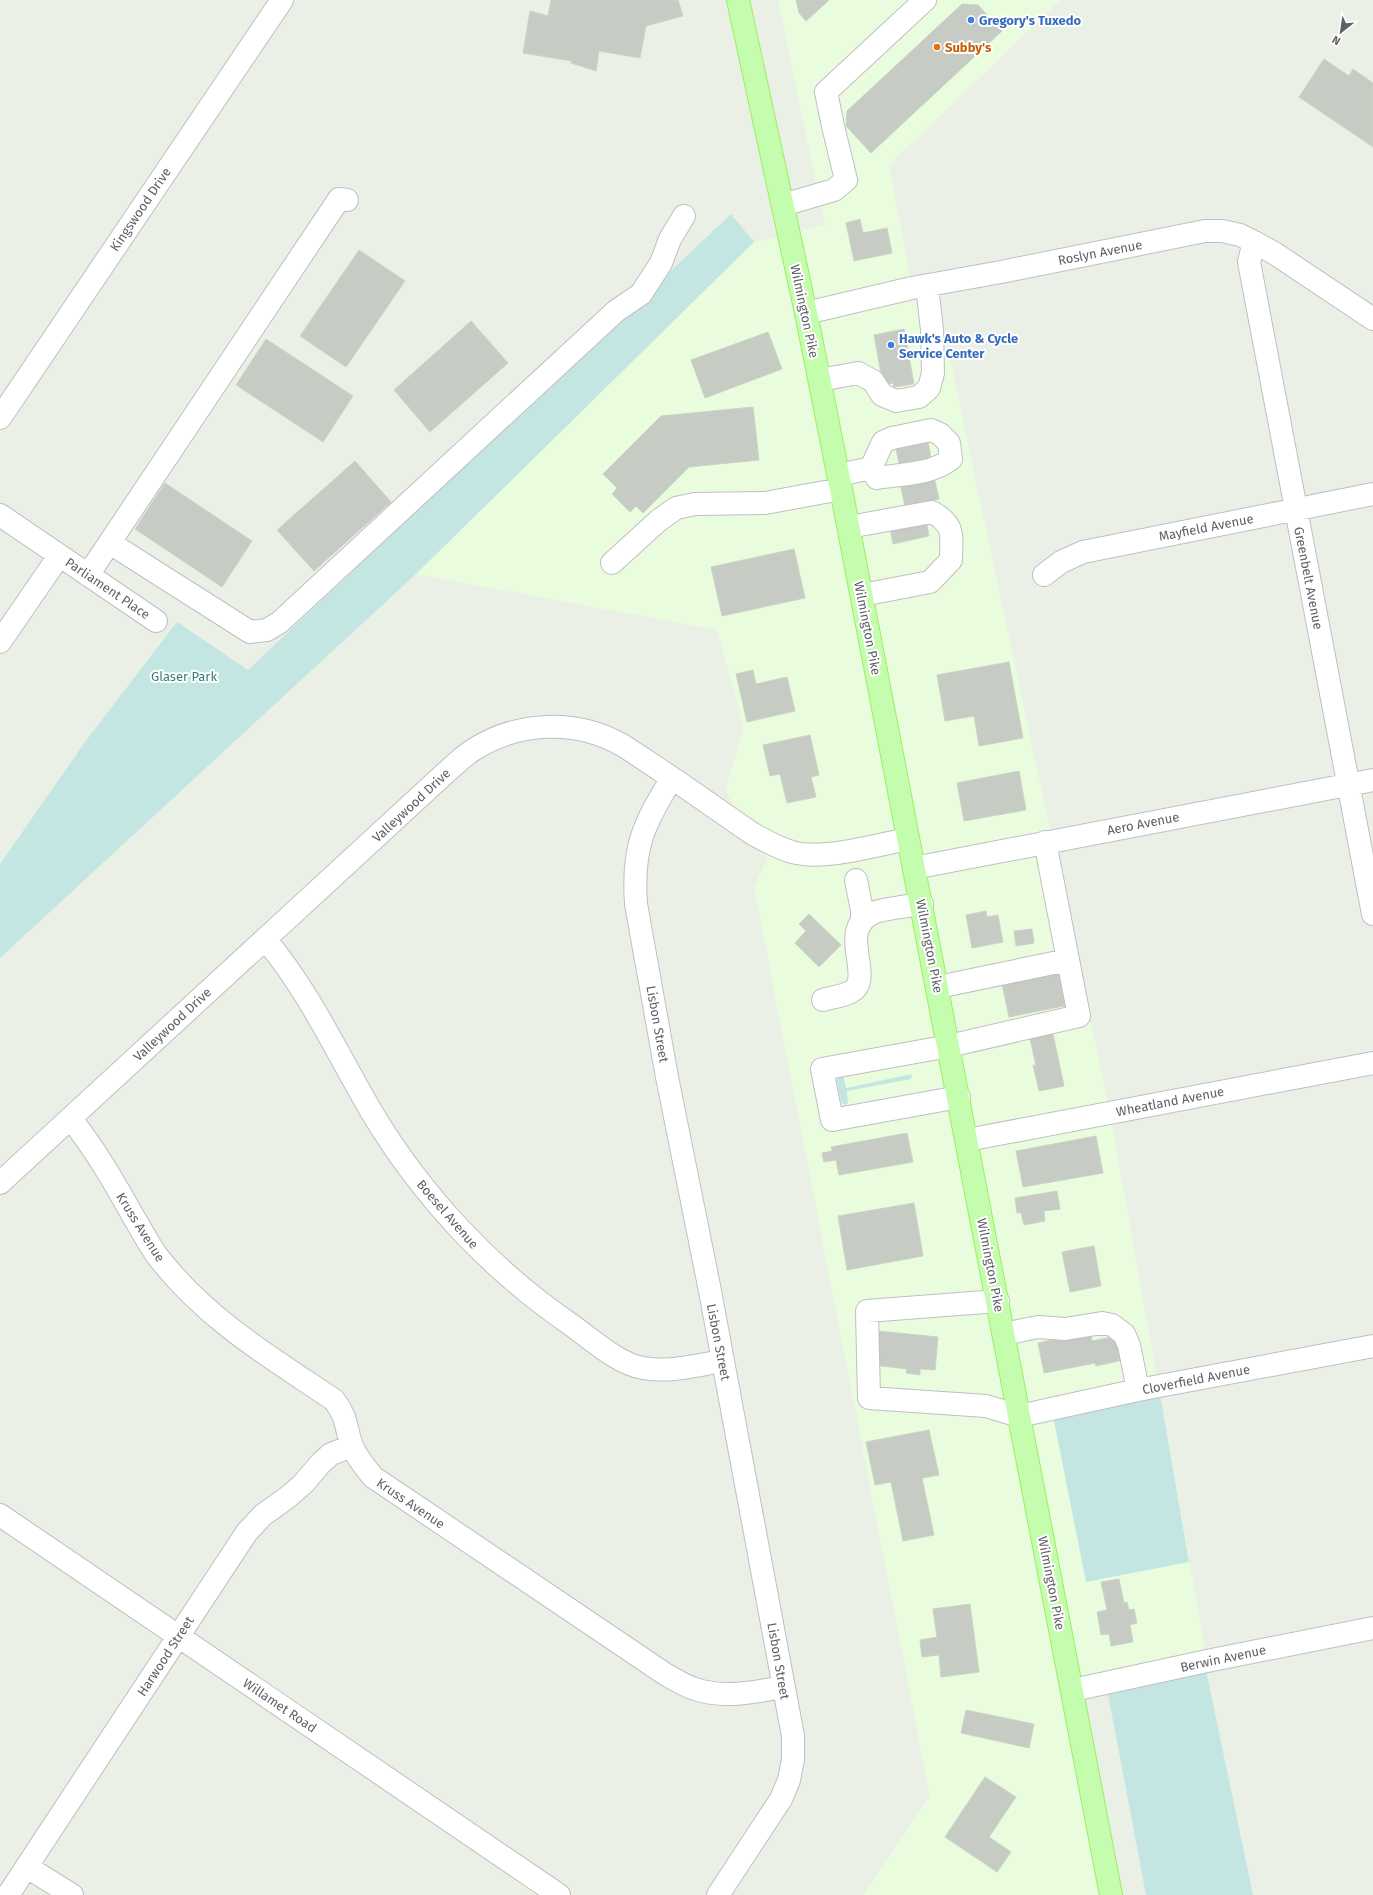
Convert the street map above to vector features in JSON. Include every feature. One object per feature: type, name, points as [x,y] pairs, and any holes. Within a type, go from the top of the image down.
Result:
[{"type":"main road","name":"Wilmington Pike","points":[[738,0],[806,313],[849,527],[1019,1416],[1073,1690],[1111,1895]]},
{"type":"street","name":"Kingswood Drive","points":[[0,418],[282,0]]},
{"type":"street","points":[[783,205],[834,190],[846,180],[826,92],[925,0]]},
{"type":"street","points":[[88,575],[339,199],[347,200]]},
{"type":"street","points":[[110,543],[250,632],[267,630],[280,622],[616,311],[641,294],[660,263],[670,239],[684,216]]},
{"type":"street","name":"Roslyn Avenue","points":[[806,313],[927,286],[1205,231],[1222,231],[1240,235],[1274,252],[1373,318]]},
{"type":"street","name":"Greenbelt Avenue","points":[[1254,242],[1250,262],[1373,914]]},
{"type":"street","points":[[820,380],[858,373],[873,381],[882,395],[896,401],[918,397],[928,388],[932,373],[932,330],[927,286]]},
{"type":"street","points":[[612,563],[658,521],[676,508],[695,504],[765,503],[879,472],[927,471],[943,466],[951,459],[949,443],[940,434],[931,430],[892,438],[883,442],[879,472]]},
{"type":"street","name":"Mayfield Avenue","points":[[1044,575],[1061,562],[1083,552],[1115,544],[1297,510],[1373,494]]},
{"type":"street","points":[[849,527],[932,512],[942,518],[951,529],[951,560],[930,582],[862,595]]},
{"type":"street","name":"Parliament Place","points":[[0,515],[156,621]]},
{"type":"street","points":[[0,642],[59,556]]},
{"type":"street","name":"Valleywood Drive","points":[[0,1183],[452,767],[473,750],[492,740],[519,730],[544,726],[567,727],[595,733],[622,745],[753,834],[772,844],[794,852],[820,855],[908,839]]},
{"type":"street","name":"Lisbon Street","points":[[672,778],[653,809],[642,834],[637,854],[634,881],[636,904],[667,1077],[793,1736],[793,1759],[789,1780],[781,1799],[718,1895]]},
{"type":"street","name":"Aero Avenue","points":[[914,868],[1373,780]]},
{"type":"street","points":[[959,1097],[832,1120],[822,1069],[949,1046],[1079,1016],[1045,842]]},
{"type":"street","points":[[856,880],[862,910],[862,922]]},
{"type":"street","points":[[823,1000],[843,995],[854,989],[860,980],[855,934],[862,922],[873,913],[922,904]]},
{"type":"street","name":"Boesel Avenue","points":[[265,939],[284,962],[320,1019],[372,1112],[407,1166],[473,1244],[518,1286],[557,1316],[624,1362],[641,1368],[658,1370],[722,1361]]},
{"type":"street","points":[[938,987],[1068,960]]},
{"type":"street","name":"Wheatland Avenue","points":[[967,1140],[1373,1063]]},
{"type":"street","name":"Kruss Avenue","points":[[71,1119],[92,1145],[157,1256],[183,1287],[211,1314],[252,1346],[334,1400],[343,1412],[352,1446],[360,1461],[373,1477],[664,1674],[694,1689],[713,1693],[737,1694],[784,1687]]},
{"type":"street","points":[[998,1301],[867,1311],[869,1398],[986,1406],[1019,1416]]},
{"type":"street","points":[[1004,1334],[1038,1327],[1065,1329],[1102,1323],[1112,1325],[1124,1334],[1129,1345],[1138,1390]]},
{"type":"street","name":"Cloverfield Avenue","points":[[1019,1416],[1138,1390],[1373,1346]]},
{"type":"street","name":"Harwood Street","points":[[8,1895],[247,1532],[263,1515],[303,1484],[321,1462],[331,1454],[352,1446]]},
{"type":"street","name":"Willamet Road","points":[[0,1515],[559,1895]]},
{"type":"street","name":"Berwin Avenue","points":[[1073,1690],[1207,1661],[1373,1628]]},
{"type":"street","points":[[27,1867],[72,1895]]},
{"type":"shaded area","points":[[778,0],[1060,0],[889,165],[912,288],[934,284],[1110,1113],[1207,1661],[1073,1690],[1112,1895],[864,1895],[930,1796],[754,887],[767,859],[725,790],[744,728],[717,630],[416,574],[754,242],[825,225]]},
{"type":"green space","name":"Glaser Park","points":[[731,214],[754,242],[416,574],[0,958],[0,864],[88,738],[177,622],[248,670]]},
{"type":"green space","points":[[912,1074],[911,1079],[847,1091],[848,1104],[844,1105],[841,1102],[836,1076],[843,1075],[846,1088]]},
{"type":"green space","points":[[1160,1394],[1189,1562],[1086,1582],[1053,1416]]},
{"type":"green space","points":[[1206,1670],[1253,1895],[1146,1895],[1108,1694]]},
{"type":"building","points":[[551,0],[678,0],[683,16],[646,26],[640,58],[599,51],[596,71],[571,63],[572,61],[523,53],[530,11],[548,16]]},
{"type":"building","points":[[796,0],[829,0],[806,21],[799,13]]},
{"type":"building","points":[[962,4],[978,5],[1002,31],[871,153],[846,126],[847,111]]},
{"type":"building","points":[[1324,59],[1349,76],[1353,69],[1373,83],[1373,147],[1299,97]]},
{"type":"building","points":[[860,219],[863,233],[887,228],[892,253],[854,261],[846,223]]},
{"type":"building","points":[[359,250],[405,281],[346,367],[300,336]]},
{"type":"building","points":[[471,321],[508,363],[430,432],[394,390]]},
{"type":"building","points":[[904,329],[914,384],[894,387],[893,383],[883,385],[874,335]]},
{"type":"building","points":[[768,332],[782,369],[705,398],[691,360]]},
{"type":"building","points":[[266,339],[353,396],[323,442],[236,385]]},
{"type":"building","points":[[753,407],[759,460],[689,467],[643,513],[636,506],[630,512],[612,494],[617,488],[603,474],[661,416]]},
{"type":"building","points":[[928,442],[932,463],[900,469],[896,449]]},
{"type":"building","points":[[355,461],[391,502],[314,571],[277,530]]},
{"type":"building","points":[[933,472],[939,499],[905,506],[899,479]]},
{"type":"building","points":[[165,483],[252,541],[222,587],[135,529]]},
{"type":"building","points":[[925,515],[929,536],[893,544],[889,522]]},
{"type":"building","points":[[794,549],[805,598],[722,616],[711,567]]},
{"type":"building","points":[[1009,662],[1023,738],[979,746],[974,716],[945,721],[937,675]]},
{"type":"building","points":[[753,670],[756,684],[787,677],[795,711],[747,722],[736,674]]},
{"type":"building","points":[[810,735],[819,775],[811,777],[816,797],[787,803],[780,774],[770,776],[763,745]]},
{"type":"building","points":[[1019,771],[1026,810],[964,821],[957,783]]},
{"type":"building","points":[[986,911],[987,917],[998,915],[1003,942],[972,948],[966,915]]},
{"type":"building","points":[[809,914],[841,945],[819,967],[795,943],[806,931],[799,924]]},
{"type":"building","points":[[1032,929],[1034,943],[1016,946],[1014,931]]},
{"type":"building","points":[[1063,972],[1069,1005],[1009,1017],[1002,984]]},
{"type":"building","points":[[1052,1029],[1064,1086],[1039,1091],[1033,1065],[1036,1066],[1029,1034]]},
{"type":"building","points":[[907,1133],[913,1162],[839,1175],[836,1160],[824,1162],[822,1153],[832,1151],[831,1147]]},
{"type":"building","points":[[1096,1136],[1103,1173],[1023,1187],[1016,1151]]},
{"type":"building","points":[[1057,1191],[1060,1209],[1044,1211],[1045,1221],[1024,1225],[1021,1213],[1017,1213],[1015,1198]]},
{"type":"building","points":[[914,1203],[923,1256],[847,1270],[838,1216]]},
{"type":"building","points":[[1094,1246],[1101,1286],[1070,1292],[1062,1252]]},
{"type":"building","points":[[877,1331],[938,1337],[935,1370],[920,1369],[920,1375],[906,1373],[907,1369],[873,1365]]},
{"type":"building","points":[[1091,1335],[1092,1341],[1117,1336],[1123,1360],[1096,1366],[1095,1363],[1044,1373],[1038,1343],[1062,1338],[1063,1341]]},
{"type":"building","points":[[929,1430],[939,1475],[922,1478],[934,1535],[903,1541],[891,1482],[875,1485],[866,1442]]},
{"type":"building","points":[[1119,1579],[1124,1603],[1127,1602],[1129,1610],[1134,1609],[1137,1623],[1130,1625],[1133,1642],[1111,1646],[1109,1634],[1101,1635],[1097,1612],[1107,1610],[1101,1582]]},
{"type":"building","points":[[970,1604],[979,1672],[941,1677],[939,1655],[922,1657],[920,1640],[937,1637],[933,1609]]},
{"type":"building","points":[[966,1710],[1034,1724],[1029,1748],[961,1733]]},
{"type":"building","points":[[985,1777],[1016,1797],[989,1837],[1011,1852],[997,1872],[945,1837]]},
{"type":"place","name":"Gregory's Tuxedo","points":[[971,20]]},
{"type":"place","name":"Subby's","points":[[937,47]]},
{"type":"place","name":"Hawk's Auto & Cycle Service Center","points":[[891,345]]}]
